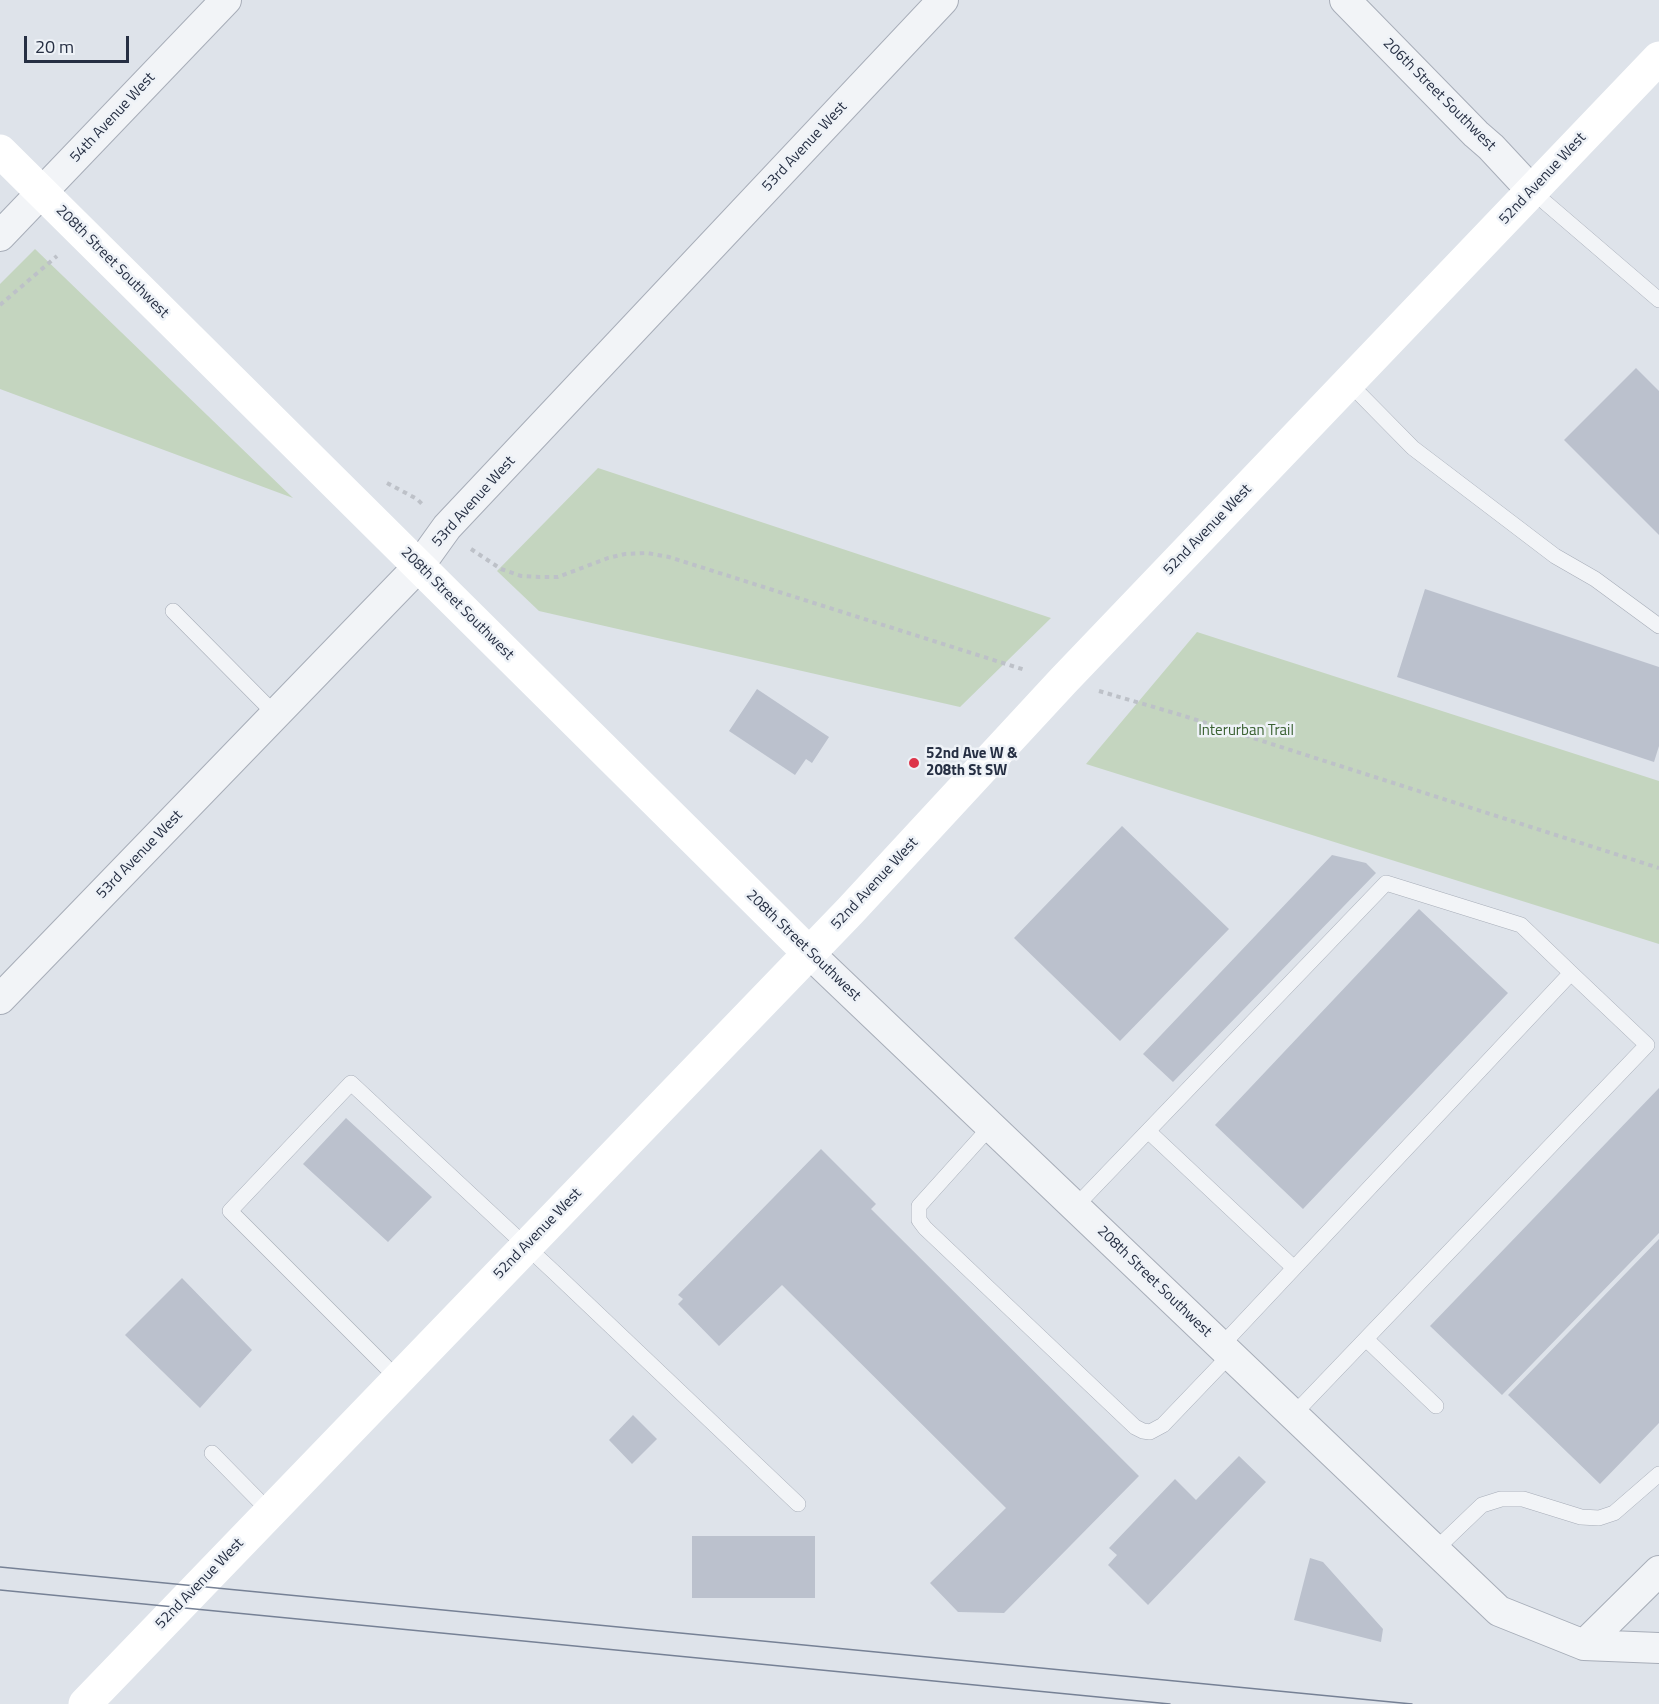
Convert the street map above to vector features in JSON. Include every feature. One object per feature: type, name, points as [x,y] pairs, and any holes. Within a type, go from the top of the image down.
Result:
[{"type":"street","name":"54th Avenue West","points":[[0,236],[226,0]]},
{"type":"street","name":"53rd Avenue West","points":[[0,999],[419,566],[447,527],[943,0]]},
{"type":"street","name":"206th Street Southwest","points":[[1345,0],[1532,191]]},
{"type":"street","name":"52nd Avenue West","points":[[84,1704],[809,953],[1063,681],[1659,58]]},
{"type":"street","name":"208th Street Southwest","points":[[0,151],[809,953],[1498,1611],[1584,1645],[1659,1648]]},
{"type":"street","points":[[1584,1645],[1659,1571]]},
{"type":"lane","points":[[1532,191],[1659,300]]},
{"type":"lane","points":[[1349,382],[1413,448],[1555,556],[1594,579],[1659,626]]},
{"type":"lane","points":[[174,611],[276,715]]},
{"type":"lane","points":[[1075,1207],[1386,883],[1521,925],[1647,1045],[1293,1415]]},
{"type":"lane","points":[[991,1126],[919,1206],[919,1220],[1135,1427],[1150,1432],[1163,1425],[1294,1268],[1571,973]]},
{"type":"lane","points":[[398,1379],[230,1211],[351,1083],[527,1246],[798,1504]]},
{"type":"lane","points":[[1148,1131],[1294,1268]]},
{"type":"lane","points":[[1366,1339],[1436,1406]]},
{"type":"lane","points":[[212,1454],[270,1512]]},
{"type":"lane","points":[[1435,1550],[1482,1505],[1501,1498],[1523,1499],[1581,1517],[1599,1518],[1614,1513],[1659,1474]]},
{"type":"path","points":[[0,305],[60,254]]},
{"type":"path","points":[[469,547],[501,569],[521,576],[538,577],[558,578],[608,558],[625,554],[669,557],[1063,681],[1181,715],[1659,868]]},
{"type":"green space","points":[[35,249],[293,498],[0,389],[0,284]]},
{"type":"green space","points":[[598,468],[1051,618],[960,707],[539,611],[497,571]]},
{"type":"green space","name":"Interurban Trail","points":[[1197,632],[1659,781],[1659,944],[1086,764]]},
{"type":"building","points":[[1636,368],[1659,391],[1659,535],[1564,440]]},
{"type":"building","points":[[1425,589],[1659,667],[1659,746],[1654,762],[1397,677]]},
{"type":"building","points":[[757,689],[829,737],[812,763],[806,759],[795,775],[729,731]]},
{"type":"building","points":[[1122,826],[1229,929],[1120,1041],[1014,938]]},
{"type":"building","points":[[1332,855],[1366,863],[1376,873],[1173,1082],[1143,1054]]},
{"type":"building","points":[[1419,909],[1508,993],[1303,1209],[1215,1125]]},
{"type":"building","points":[[1659,1088],[1659,1233],[1502,1395],[1430,1326]]},
{"type":"building","points":[[346,1118],[432,1197],[388,1242],[303,1164]]},
{"type":"building","points":[[821,1149],[876,1204],[871,1209],[1139,1476],[1004,1613],[958,1612],[930,1583],[1006,1508],[782,1285],[719,1346],[678,1304],[683,1299],[678,1295]]},
{"type":"building","points":[[1659,1239],[1659,1423],[1600,1484],[1508,1395]]},
{"type":"building","points":[[182,1278],[252,1350],[200,1408],[125,1335]]},
{"type":"building","points":[[633,1415],[657,1439],[632,1464],[609,1440]]},
{"type":"building","points":[[1239,1456],[1266,1482],[1148,1605],[1108,1565],[1117,1555],[1109,1548],[1175,1479],[1196,1500]]},
{"type":"building","points":[[692,1536],[815,1536],[815,1598],[692,1598]]},
{"type":"building","points":[[1310,1558],[1323,1562],[1383,1629],[1381,1642],[1294,1620]]},
{"type":"tram line","points":[[0,1567],[1412,1704]]},
{"type":"tram line","points":[[0,1590],[1170,1704]]},
{"type":"place","name":"52nd Ave W & 208th St SW","points":[[914,763]]}]
